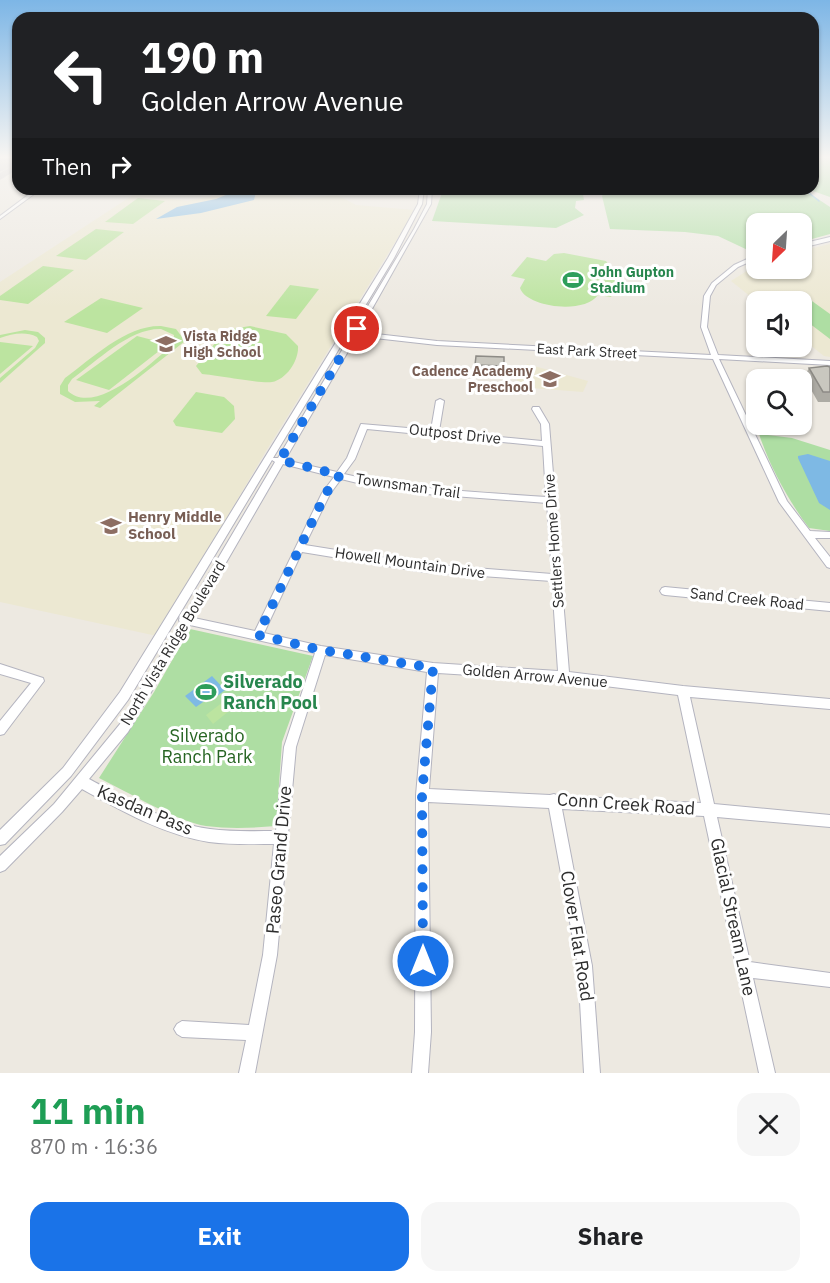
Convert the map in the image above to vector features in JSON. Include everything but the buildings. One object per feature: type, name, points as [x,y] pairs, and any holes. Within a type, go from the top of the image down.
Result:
[{"type":"street","points":[[0,218],[13,208]]},
{"type":"street","name":"North Vista Ridge Boulevard","points":[[0,839],[59,780],[98,733],[172,618],[418,208]]},
{"type":"street","name":"North Vista Ridge Boulevard","points":[[0,865],[82,782],[124,728],[427,208]]},
{"type":"street","points":[[812,243],[830,239]]},
{"type":"street","points":[[746,262],[720,277],[710,290],[704,312],[704,327],[715,357],[783,502],[830,564]]},
{"type":"street","name":"East Park Street","points":[[345,332],[437,343],[830,363]]},
{"type":"street","points":[[435,432],[440,401]]},
{"type":"street","name":"Settlers Home Drive","points":[[536,409],[545,424],[564,676]]},
{"type":"street","name":"Outpost Drive","points":[[340,475],[351,459],[364,426],[547,444]]},
{"type":"street","name":"Townsman Trail","points":[[268,458],[367,483],[426,491],[552,500]]},
{"type":"street","points":[[258,635],[326,493],[340,475]]},
{"type":"street","points":[[808,534],[830,535]]},
{"type":"street","name":"Howell Mountain Drive","points":[[300,548],[424,568],[556,578]]},
{"type":"street","name":"Sand Creek Road","points":[[664,591],[830,607]]},
{"type":"street","name":"Golden Arrow Avenue","points":[[172,618],[321,650],[433,668],[564,676],[683,691],[830,704]]},
{"type":"street","name":"Paseo Grand Drive","points":[[247,1073],[270,955],[290,747],[321,650]]},
{"type":"street","points":[[420,1073],[423,1032],[422,795],[433,668]]},
{"type":"street","points":[[0,669],[39,681],[0,730]]},
{"type":"street","name":"Glacial Stream Lane","points":[[683,691],[767,1073]]},
{"type":"street","name":"Kasdan Pass","points":[[82,782],[161,821],[200,834],[234,838],[281,837]]},
{"type":"street","name":"Conn Creek Road","points":[[422,795],[554,800],[710,810],[830,821]]},
{"type":"street","name":"Clover Flat Road","points":[[554,800],[585,966],[592,1073]]},
{"type":"street","points":[[744,969],[830,980]]},
{"type":"street","points":[[182,1029],[255,1033]]},
{"type":"shaded area","name":"Vista Ridge High School","points":[[113,208],[415,210],[266,451],[157,636],[0,602],[0,282]]},
{"type":"shaded area","points":[[830,244],[830,357],[824,356],[812,347],[812,291],[746,291],[746,293],[731,281],[746,271],[746,279],[812,279],[812,248]]},
{"type":"shaded area","name":"Cadence Academy Preschool","points":[[527,364],[588,381],[583,392],[518,387],[517,378]]},
{"type":"green space","points":[[124,208],[155,208],[133,224],[105,222]]},
{"type":"green space","points":[[437,208],[575,208],[584,215],[556,228],[432,221]]},
{"type":"green space","points":[[605,208],[830,208],[830,234],[812,239],[812,213],[746,213],[746,249],[718,236],[685,232],[610,229]]},
{"type":"green space","points":[[96,229],[124,232],[86,260],[56,256]]},
{"type":"green space","name":"John Gupton Stadium","points":[[564,253],[606,261],[610,267],[606,273],[623,276],[621,280],[624,281],[617,294],[613,293],[611,297],[598,295],[591,301],[569,307],[544,304],[524,295],[520,288],[525,279],[511,276],[527,257],[546,261],[554,254]]},
{"type":"green space","points":[[43,266],[74,270],[28,304],[0,300],[0,296]]},
{"type":"green space","points":[[290,285],[319,289],[296,319],[266,316]]},
{"type":"green space","points":[[101,298],[143,308],[107,333],[64,322]]},
{"type":"green space","points":[[812,301],[830,314],[830,339],[812,325]]},
{"type":"green space","points":[[161,326],[176,329],[182,337],[188,332],[194,334],[100,408],[94,406],[100,401],[75,402],[60,394],[60,386],[65,378],[87,361],[110,344],[148,327]],"holes":[[[161,329],[174,335],[173,344],[152,363],[108,392],[93,397],[79,397],[68,391],[68,385],[72,379],[126,340],[149,330]]]},
{"type":"green space","points":[[250,326],[286,334],[298,346],[291,368],[283,377],[266,382],[202,374],[196,366],[226,330]]},
{"type":"green space","points":[[25,330],[38,332],[45,338],[45,343],[0,383],[0,378],[35,348],[39,341],[37,337],[28,334],[14,334],[0,338],[0,335]]},
{"type":"green space","points":[[137,336],[168,344],[109,390],[76,380]]},
{"type":"green space","points":[[0,342],[33,346],[0,374]]},
{"type":"green space","points":[[196,392],[224,397],[234,406],[235,419],[222,433],[176,426],[173,421]]},
{"type":"green space","points":[[759,435],[792,438],[830,450],[830,531],[809,528],[780,483]]},
{"type":"green space","name":"Silverado Ranch Park","points":[[190,629],[313,656],[282,742],[276,826],[232,828],[194,823],[181,819],[99,778],[154,692]]},
{"type":"green space","points":[[232,695],[239,703],[213,724],[206,715]]},
{"type":"water","points":[[175,208],[221,208],[201,213],[156,219]]},
{"type":"water","points":[[808,454],[830,461],[830,510],[819,503],[798,458],[798,456]]},
{"type":"water","name":"Silverado Ranch Pool","points":[[212,676],[225,690],[196,707],[185,696]]},
{"type":"place","name":"John Gupton Stadium","points":[[573,280]]},
{"type":"place","name":"Vista Ridge High School","points":[[166,344]]},
{"type":"place","name":"Cadence Academy Preschool","points":[[550,379]]},
{"type":"place","name":"Henry Middle School","points":[[111,526]]},
{"type":"place","name":"Silverado Ranch Pool","points":[[206,692]]},
{"type":"route","points":[[357,329],[280,460],[340,475],[326,493],[258,635],[321,650],[433,668],[422,795],[423,961]]}]
